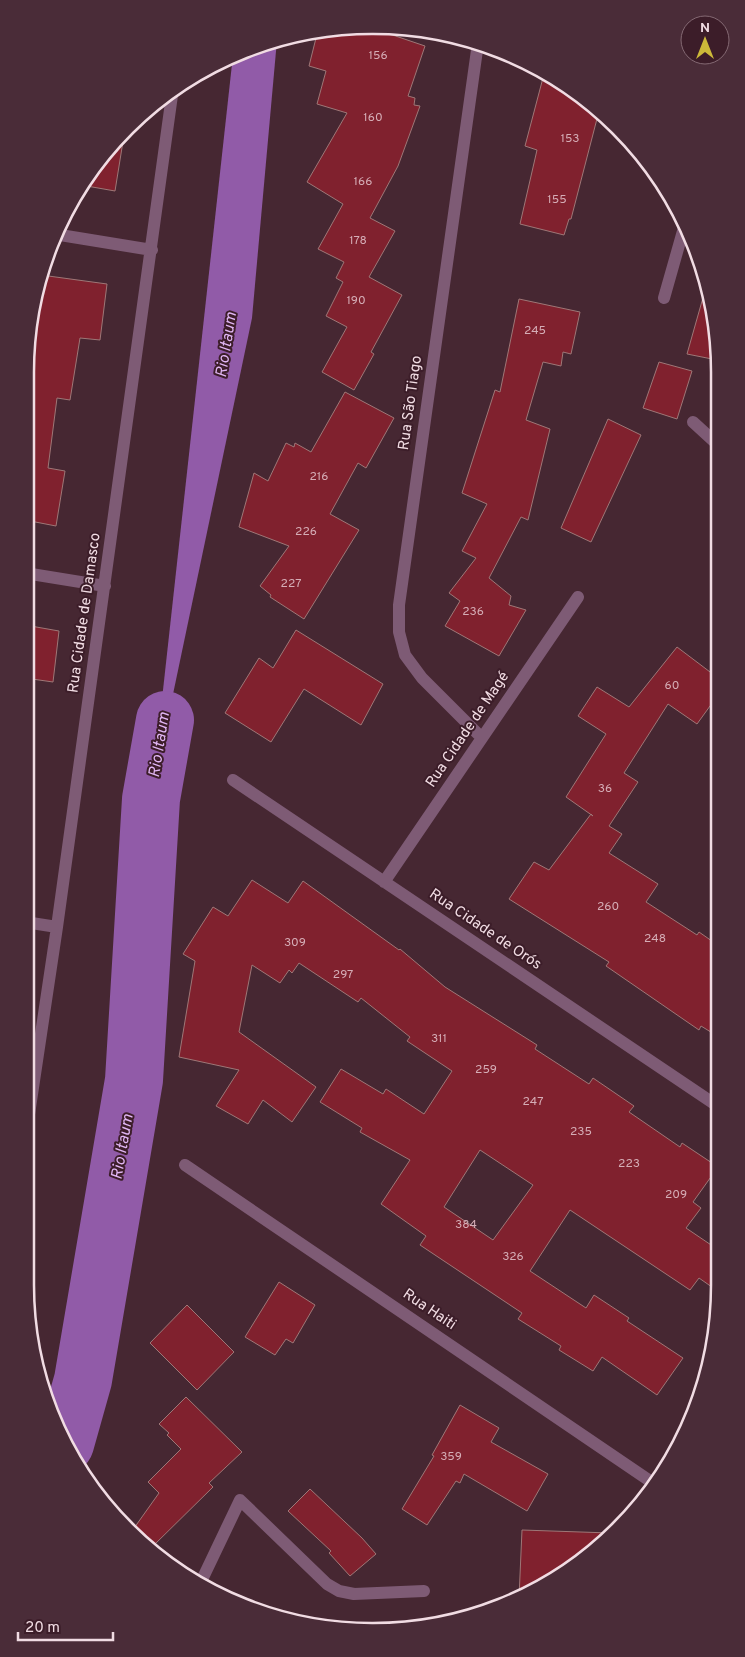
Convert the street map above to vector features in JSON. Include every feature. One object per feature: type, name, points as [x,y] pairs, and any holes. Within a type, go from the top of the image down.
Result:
[{"type":"street","name":"Rua São Tiago","points":[[477,51],[399,604],[399,632],[406,655],[422,678],[482,738]]},
{"type":"street","name":"Rua Cidade de Damasco","points":[[34,1083],[58,927],[172,99]]},
{"type":"street","points":[[63,236],[152,250]]},
{"type":"street","points":[[664,298],[682,236]]},
{"type":"street","points":[[693,422],[711,438]]},
{"type":"street","points":[[34,574],[105,586]]},
{"type":"street","name":"Rua Cidade de Magé","points":[[384,882],[578,597]]},
{"type":"street","name":"Rua Cidade de Orós","points":[[233,780],[711,1102]]},
{"type":"street","points":[[34,923],[58,927]]},
{"type":"street","name":"Rua Haiti","points":[[186,1165],[649,1480]]},
{"type":"street","points":[[203,1578],[240,1500],[327,1584],[339,1591],[354,1594],[424,1591]]},
{"type":"water","points":[[276,48],[252,318],[151,799],[232,65]]},
{"type":"building","points":[[350,34],[390,34],[425,46],[408,96],[415,98],[414,105],[420,106],[398,166],[370,218],[395,231],[369,277],[402,295],[371,352],[374,354],[354,390],[322,372],[347,327],[326,316],[343,282],[336,278],[344,262],[318,249],[343,204],[307,182],[347,113],[317,104],[326,71],[309,66],[316,39]]},
{"type":"building","points":[[543,79],[597,119],[571,219],[569,219],[564,235],[520,224],[537,150],[525,146]]},
{"type":"building","points":[[123,144],[115,191],[89,186]]},
{"type":"building","points":[[48,276],[107,284],[100,340],[80,338],[70,400],[57,398],[48,468],[65,471],[56,526],[34,522],[34,350],[40,306]]},
{"type":"building","points":[[703,298],[711,359],[687,354]]},
{"type":"building","points":[[519,299],[580,312],[571,354],[563,352],[561,366],[543,362],[526,420],[550,429],[528,520],[521,517],[489,578],[511,596],[509,605],[526,610],[499,656],[445,626],[460,601],[449,593],[476,558],[462,551],[487,504],[462,493],[495,390],[500,392]]},
{"type":"building","points":[[659,362],[692,371],[677,419],[643,408]]},
{"type":"building","points":[[345,392],[394,418],[366,468],[358,463],[330,514],[359,530],[304,619],[270,597],[271,595],[260,586],[289,546],[239,527],[254,473],[268,481],[286,443],[294,447],[295,443],[311,452]]},
{"type":"building","points":[[608,419],[641,435],[591,542],[561,528]]},
{"type":"building","points":[[34,627],[59,631],[53,682],[34,679]]},
{"type":"building","points":[[296,630],[383,684],[361,725],[304,689],[271,742],[225,713],[259,658],[273,668]]},
{"type":"building","points":[[677,647],[711,673],[711,705],[697,724],[668,704],[624,773],[638,782],[609,826],[622,834],[609,853],[658,884],[646,902],[697,935],[699,932],[711,940],[711,1032],[701,1026],[699,1030],[606,966],[609,962],[509,899],[534,862],[549,870],[591,814],[566,797],[606,734],[578,716],[597,687],[629,707]]},
{"type":"building","points":[[252,880],[288,903],[303,881],[400,949],[445,987],[537,1045],[535,1049],[589,1084],[593,1078],[634,1106],[629,1112],[680,1147],[682,1143],[711,1162],[711,1177],[693,1202],[701,1208],[686,1228],[711,1245],[711,1286],[699,1278],[690,1290],[570,1210],[530,1271],[586,1308],[594,1295],[629,1318],[627,1321],[683,1358],[657,1395],[602,1357],[593,1371],[559,1350],[561,1346],[518,1319],[522,1313],[420,1245],[426,1236],[381,1204],[410,1160],[360,1132],[362,1128],[320,1102],[341,1069],[383,1094],[386,1089],[424,1114],[452,1071],[407,1041],[410,1037],[361,998],[358,1002],[299,963],[292,973],[289,970],[280,983],[252,965],[239,1032],[316,1087],[292,1122],[263,1100],[248,1124],[216,1106],[239,1070],[179,1057],[195,961],[183,954],[213,907],[228,916]],"holes":[[[480,1150],[533,1185],[493,1240],[444,1207]]]},
{"type":"building","points":[[279,1282],[315,1305],[293,1343],[286,1339],[275,1355],[245,1337]]},
{"type":"building","points":[[187,1305],[234,1352],[197,1390],[150,1343]]},
{"type":"building","points":[[186,1397],[242,1452],[209,1483],[213,1487],[155,1544],[135,1526],[159,1493],[148,1482],[181,1449],[167,1435],[169,1433],[159,1424]]},
{"type":"building","points":[[460,1405],[499,1428],[491,1442],[548,1474],[527,1511],[464,1474],[460,1483],[456,1481],[427,1525],[402,1509],[434,1456],[432,1455]]},
{"type":"building","points":[[310,1489],[362,1538],[376,1554],[350,1576],[329,1553],[331,1551],[288,1511]]},
{"type":"building","points":[[522,1530],[603,1533],[561,1566],[519,1589]]},
{"type":"waterway","name":"Rio Itaum","points":[[68,1432],[83,1380],[134,1080],[151,799],[165,720]]}]
